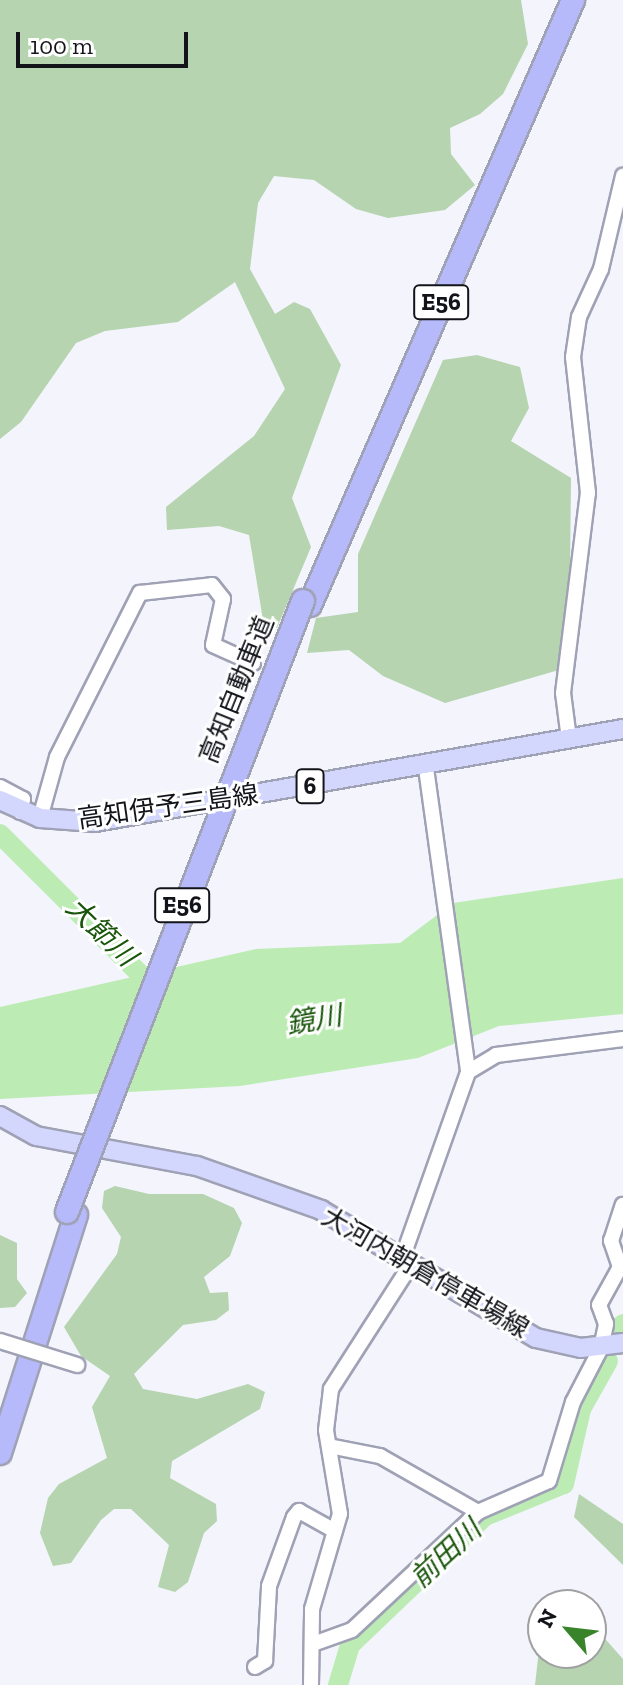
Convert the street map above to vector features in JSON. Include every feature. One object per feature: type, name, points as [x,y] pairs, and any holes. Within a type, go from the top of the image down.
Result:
[{"type":"highway","name":"高知自動車道","points":[[0,1415],[72,1213],[307,603],[562,0]]},
{"type":"highway","name":"E56","points":[[307,603],[573,0]]},
{"type":"highway","name":"高知自動車道","points":[[0,1453],[72,1213]]},
{"type":"main road","name":"高知伊予三島線","points":[[0,800],[20,812],[40,818],[95,822],[426,768],[623,729]]},
{"type":"main road","name":"大河内朝倉停車場線","points":[[0,1116],[59,1142],[197,1166],[321,1210],[536,1338],[601,1348],[623,1343]]},
{"type":"street","points":[[569,739],[563,693],[588,493],[573,357],[579,317],[601,269],[622,184]]},
{"type":"street","points":[[40,818],[57,757],[140,593],[212,585],[223,599],[213,645],[253,663]]},
{"type":"street","points":[[311,1685],[312,1609],[340,1514],[329,1446],[331,1389],[407,1260],[467,1068],[426,768]]},
{"type":"street","points":[[0,787],[23,799],[20,812]]},
{"type":"street","points":[[467,1068],[496,1055],[623,1039]]},
{"type":"street","points":[[313,1644],[352,1630],[478,1512],[549,1481],[569,1413],[601,1348],[606,1324],[599,1305],[620,1267],[611,1241],[623,1205]]},
{"type":"street","points":[[0,1341],[77,1365]]},
{"type":"street","points":[[329,1446],[380,1456],[478,1512]]},
{"type":"street","points":[[255,1667],[265,1661],[273,1603],[269,1586],[294,1517],[299,1511],[335,1531]]},
{"type":"shaded area","points":[[0,0],[521,0],[528,44],[503,94],[480,114],[450,128],[451,154],[475,185],[445,210],[388,218],[356,209],[314,180],[274,176],[258,203],[250,269],[275,314],[294,302],[310,309],[341,365],[292,498],[311,547],[277,628],[264,626],[249,535],[219,526],[167,530],[166,507],[254,436],[285,389],[235,282],[178,322],[105,331],[76,343],[21,422],[0,439]]},
{"type":"shaded area","points":[[477,355],[520,367],[529,408],[511,441],[571,478],[569,667],[445,703],[383,676],[349,650],[307,653],[316,618],[358,612],[358,554],[443,360]]},
{"type":"shaded area","points":[[115,1186],[149,1194],[203,1194],[234,1208],[242,1223],[230,1256],[204,1277],[210,1293],[228,1292],[229,1310],[216,1320],[183,1325],[134,1374],[143,1389],[197,1399],[248,1384],[265,1392],[260,1409],[172,1461],[170,1478],[216,1504],[217,1521],[204,1533],[188,1582],[175,1592],[158,1587],[169,1545],[131,1509],[114,1509],[101,1520],[71,1563],[53,1566],[40,1533],[48,1498],[59,1484],[107,1458],[92,1407],[110,1376],[81,1356],[64,1327],[117,1254],[121,1237],[102,1208],[104,1191]]},
{"type":"shaded area","points":[[0,1235],[17,1243],[17,1279],[27,1293],[15,1307],[0,1308]]},
{"type":"shaded area","points":[[579,1494],[623,1524],[623,1565],[574,1517]]},
{"type":"shaded area","points":[[607,1641],[623,1659],[623,1685],[535,1685],[537,1669],[607,1669]]},
{"type":"water","name":"鏡川","points":[[623,878],[623,1014],[499,1026],[418,1058],[240,1086],[0,1099],[0,1007],[256,949],[400,943],[453,903]]},
{"type":"waterway","name":"大節川","points":[[0,834],[161,995]]},
{"type":"waterway","name":"前田川","points":[[614,1335],[623,1324]]},
{"type":"waterway","name":"前田川","points":[[338,1685],[350,1645],[485,1516],[564,1484],[581,1409],[608,1361]]}]
